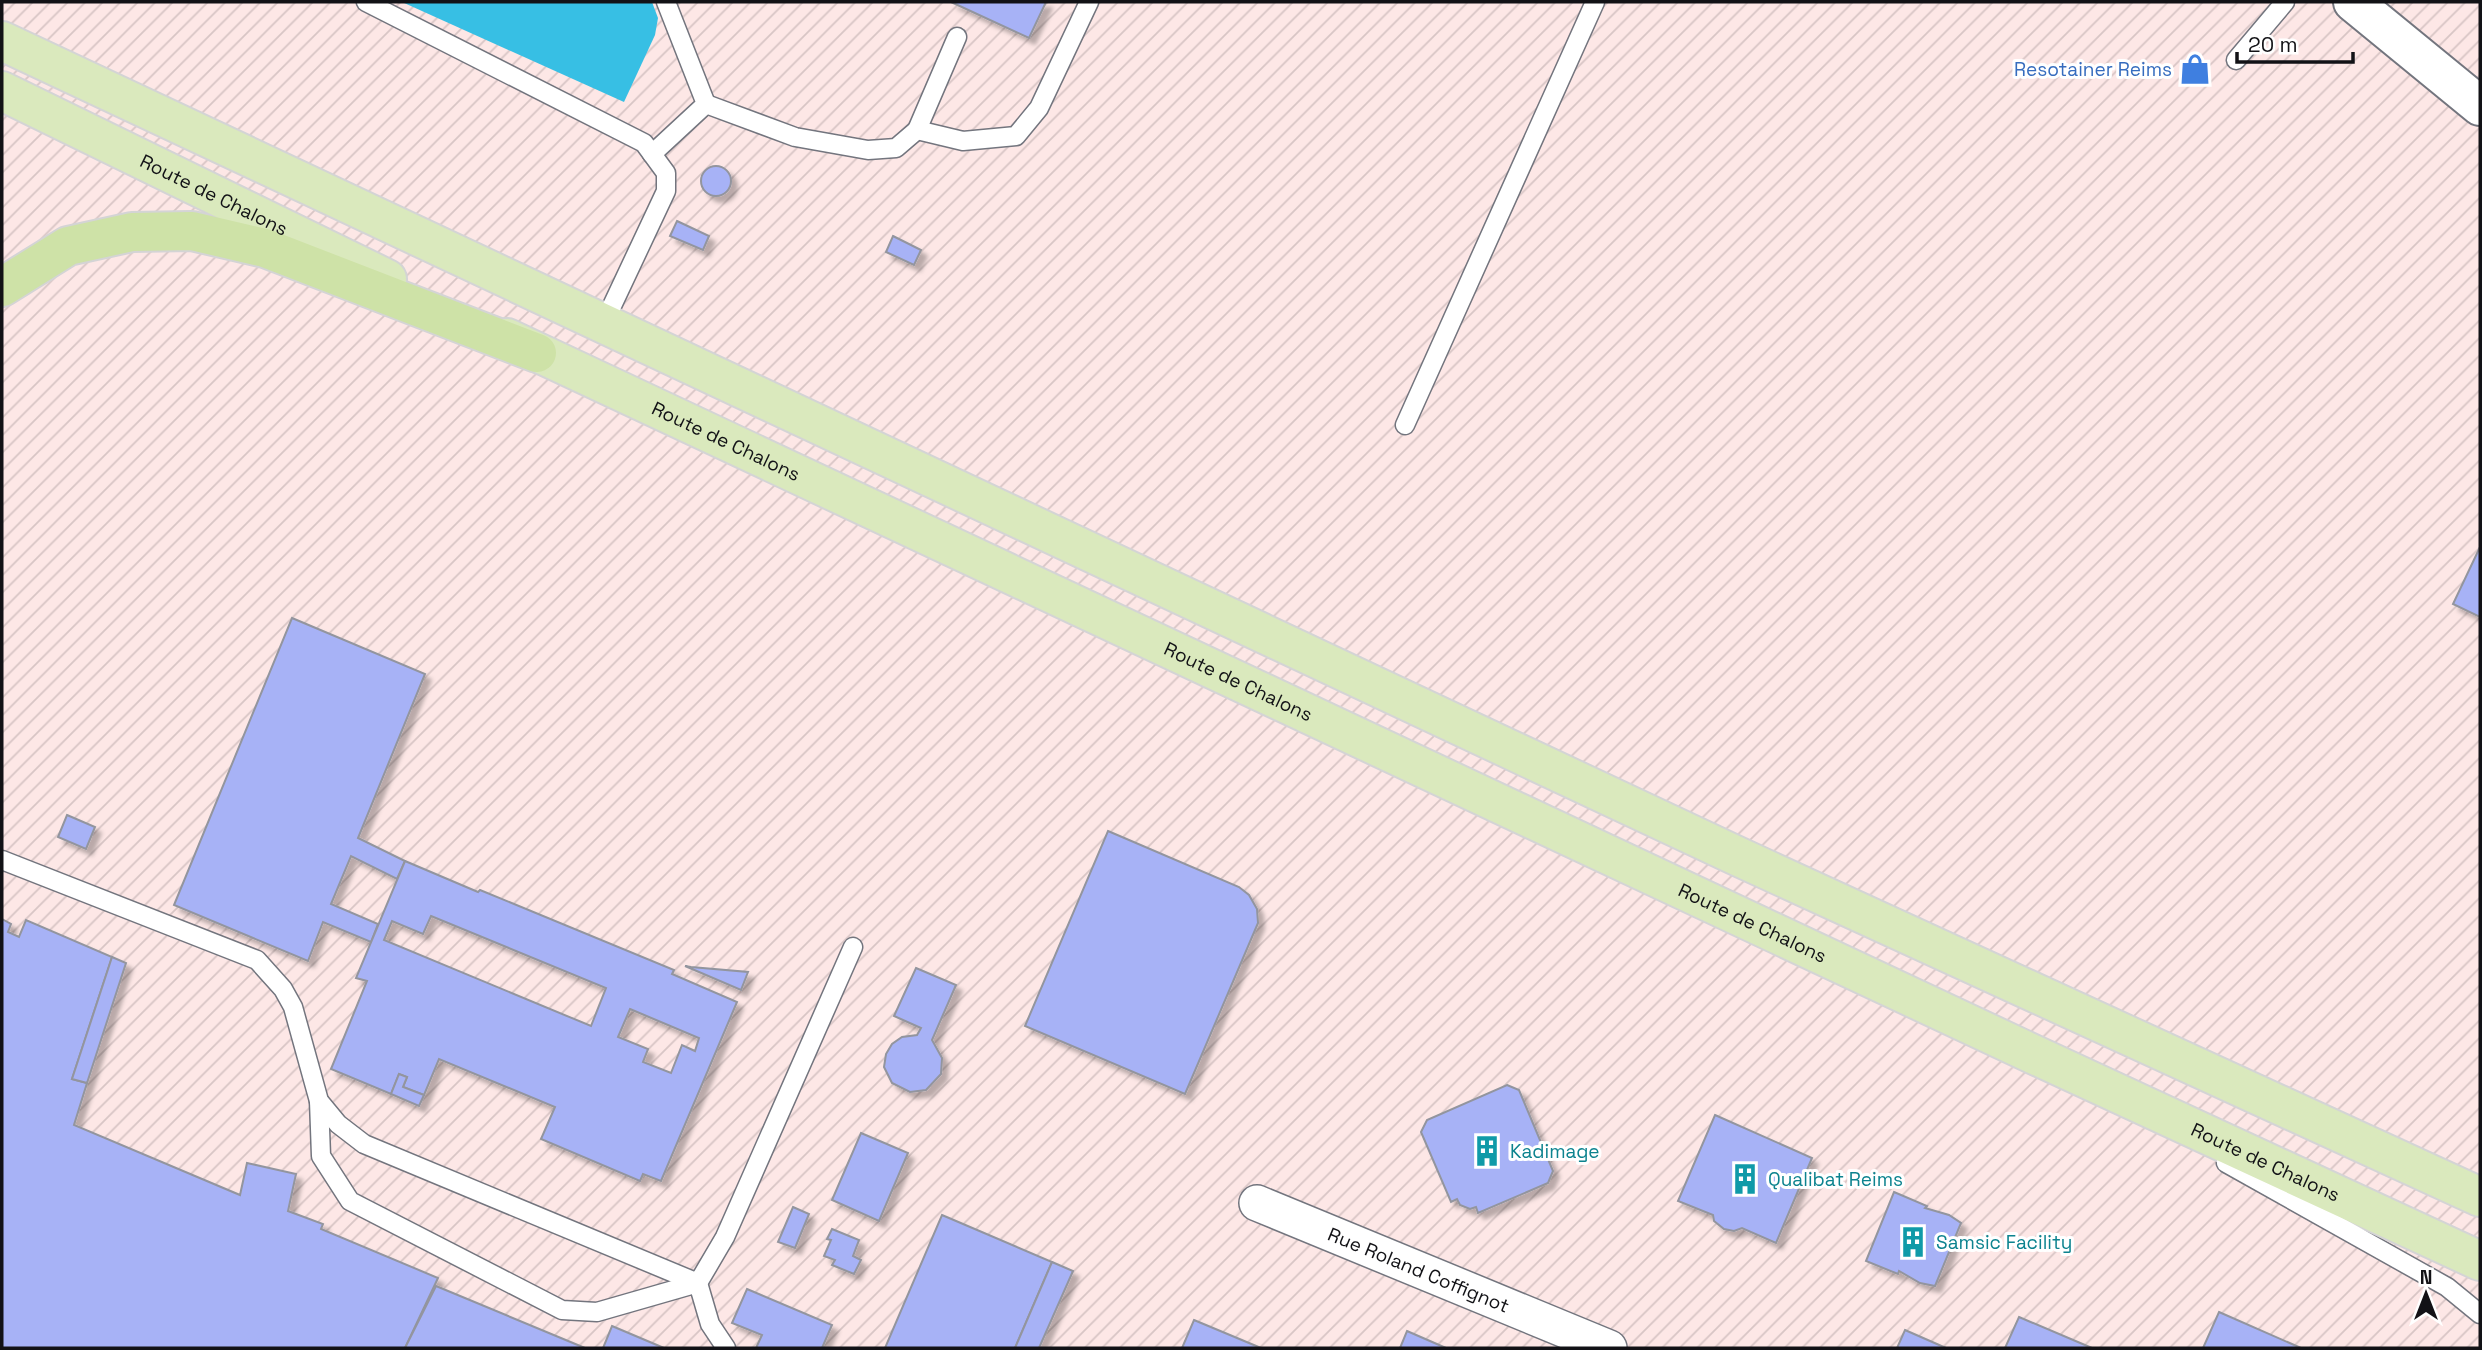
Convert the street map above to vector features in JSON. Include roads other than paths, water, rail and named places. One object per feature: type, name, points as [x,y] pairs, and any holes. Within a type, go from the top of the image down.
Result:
[{"type":"highway","points":[[2,287],[68,246],[132,232],[192,231],[265,248],[537,353]]},
{"type":"main road","points":[[2,41],[1737,856],[2480,1197]]},
{"type":"main road","name":"Route de Chalons","points":[[17,98],[537,353],[2480,1261]]},
{"type":"street","points":[[2353,2],[2480,106]]},
{"type":"street","name":"Rue Roland Coffignot","points":[[1257,1203],[1590,1344]]},
{"type":"lane","points":[[366,2],[644,143],[666,173],[666,191],[603,325]]},
{"type":"lane","points":[[666,2],[706,104],[795,137],[868,150],[896,148],[917,130],[957,37]]},
{"type":"lane","points":[[917,130],[963,141],[1016,136],[1040,108],[1089,2]]},
{"type":"lane","points":[[1405,425],[1595,2]]},
{"type":"lane","points":[[2236,60],[2285,2]]},
{"type":"lane","points":[[652,154],[706,104]]},
{"type":"lane","points":[[2,860],[257,960],[283,989],[293,1007],[319,1101],[321,1156],[350,1201],[562,1310],[597,1312],[698,1283],[725,1237],[853,947]]},
{"type":"lane","points":[[2037,1056],[2447,1287],[2480,1314]]},
{"type":"lane","points":[[319,1101],[338,1124],[364,1144],[698,1283]]},
{"type":"lane","points":[[698,1283],[710,1324],[726,1348]]},
{"type":"water","points":[[402,2],[652,2],[658,18],[655,35],[624,102]]},
{"type":"place","name":"Resotainer Reims","points":[[2195,69]]},
{"type":"place","name":"Kadimage","points":[[1487,1151]]},
{"type":"place","name":"Qualibat Reims","points":[[1745,1179]]},
{"type":"place","name":"Samsic Facility","points":[[1913,1242]]}]
